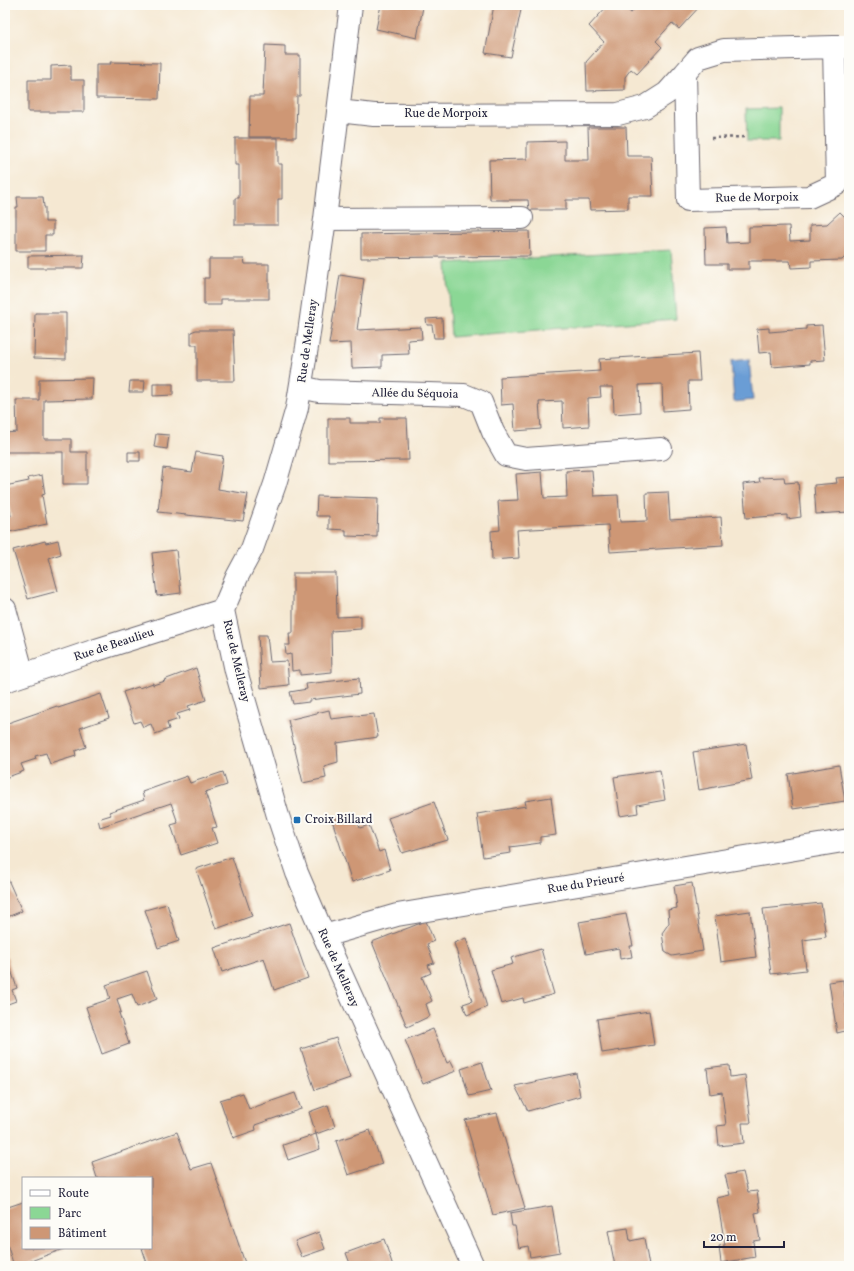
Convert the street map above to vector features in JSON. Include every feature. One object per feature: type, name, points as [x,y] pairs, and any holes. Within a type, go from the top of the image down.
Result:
[{"type":"street","name":"Rue de Melleray","points":[[351,5],[325,220],[301,387],[275,484],[252,549],[237,577],[223,610],[236,672],[278,816],[297,873],[473,1266]]},
{"type":"street","name":"Rue de Morpoix","points":[[338,111],[374,114],[618,114],[645,107],[667,92],[698,58],[724,50],[842,47],[837,184],[809,197],[688,200],[685,73]]},
{"type":"street","points":[[325,220],[522,218]]},
{"type":"street","name":"Allée du Séquoia","points":[[301,387],[319,391],[464,395],[481,402],[493,432],[506,454],[526,459],[661,449]]},
{"type":"street","points":[[5,609],[14,678]]},
{"type":"street","name":"Rue de Beaulieu","points":[[14,678],[93,651],[223,610]]},
{"type":"street","name":"Rue du Prieuré","points":[[324,936],[397,915],[849,840]]},
{"type":"path","points":[[686,139],[746,137]]},
{"type":"green space","points":[[779,108],[779,141],[747,141],[746,109]]},
{"type":"green space","points":[[671,250],[676,319],[451,337],[446,263]]},
{"type":"water","points":[[749,359],[753,400],[734,402],[731,361]]},
{"type":"building","points":[[381,5],[412,5],[423,7],[417,38],[376,29]]},
{"type":"building","points":[[494,5],[522,5],[511,57],[485,53]]},
{"type":"building","points":[[608,5],[622,5],[631,13],[638,5],[701,5],[679,29],[672,23],[656,41],[662,47],[637,74],[631,69],[625,77],[625,90],[587,91],[586,62],[604,42],[589,26]]},
{"type":"building","points":[[757,5],[768,5],[768,6],[757,7]]},
{"type":"building","points":[[265,45],[285,46],[285,55],[300,55],[300,96],[297,96],[296,137],[249,137],[250,96],[263,96]]},
{"type":"building","points":[[110,62],[160,63],[159,99],[96,98],[96,64],[111,64]]},
{"type":"building","points":[[71,65],[71,80],[84,80],[84,112],[28,112],[28,80],[51,80],[51,66]]},
{"type":"building","points":[[588,127],[626,127],[627,156],[651,156],[653,196],[628,196],[628,209],[590,210],[589,200],[566,200],[566,210],[529,210],[528,200],[490,200],[489,160],[527,159],[527,142],[565,141],[565,160],[589,160]]},
{"type":"building","points":[[235,138],[278,138],[278,164],[282,164],[282,199],[278,199],[278,225],[235,225],[235,198],[239,198],[239,165],[235,165]]},
{"type":"building","points":[[17,197],[43,197],[45,222],[53,222],[53,235],[45,235],[45,251],[16,251]]},
{"type":"building","points":[[840,212],[849,221],[849,253],[842,260],[811,261],[811,267],[791,268],[790,261],[749,261],[749,269],[727,269],[727,264],[706,264],[705,228],[726,227],[727,243],[749,242],[749,227],[789,226],[790,241],[810,240],[810,225],[827,224]]},
{"type":"building","points":[[529,231],[530,256],[361,258],[361,234]]},
{"type":"building","points":[[84,255],[83,268],[28,268],[28,256]]},
{"type":"building","points":[[209,259],[244,259],[245,264],[269,264],[269,299],[221,299],[221,305],[204,305],[204,278],[209,278]]},
{"type":"building","points":[[340,275],[364,279],[357,330],[421,327],[422,339],[408,340],[409,354],[382,355],[382,367],[352,368],[351,343],[329,344]]},
{"type":"building","points":[[35,313],[66,313],[66,359],[34,358]]},
{"type":"building","points":[[442,318],[443,338],[434,338],[432,325],[427,325],[426,319]]},
{"type":"building","points":[[822,325],[825,360],[810,361],[810,364],[772,367],[771,352],[759,353],[757,329],[769,328],[769,332],[806,329],[806,326]]},
{"type":"building","points":[[196,330],[233,330],[235,381],[197,381],[197,345],[191,345],[191,332]]},
{"type":"building","points":[[698,353],[700,381],[688,381],[689,409],[663,411],[662,384],[639,385],[640,412],[614,414],[613,387],[600,387],[601,397],[588,398],[589,426],[563,428],[562,401],[539,402],[541,429],[515,431],[513,404],[501,405],[500,377],[600,371],[599,359]]},
{"type":"building","points":[[93,378],[92,399],[44,400],[44,439],[71,439],[71,452],[87,452],[87,484],[63,484],[63,452],[5,452],[5,433],[17,432],[16,400],[39,400],[39,379]]},
{"type":"building","points":[[130,381],[145,381],[144,392],[129,392]]},
{"type":"building","points":[[153,384],[173,384],[173,395],[153,396]]},
{"type":"building","points":[[328,418],[350,418],[350,423],[380,423],[380,418],[407,418],[409,460],[328,461]]},
{"type":"building","points":[[156,434],[169,435],[167,449],[154,447]]},
{"type":"building","points":[[128,452],[140,452],[140,461],[128,461]]},
{"type":"building","points":[[196,452],[223,456],[218,489],[248,494],[243,521],[158,512],[163,468],[192,472]]},
{"type":"building","points":[[592,470],[594,496],[618,495],[620,522],[647,521],[646,493],[668,492],[670,520],[721,517],[723,545],[610,552],[608,525],[532,529],[517,530],[519,558],[492,560],[491,531],[500,530],[498,501],[518,500],[516,474],[542,472],[544,498],[567,497],[566,471]]},
{"type":"building","points":[[42,475],[45,494],[42,495],[47,524],[9,532],[6,518],[11,516],[5,486],[29,481],[28,478]]},
{"type":"building","points":[[784,477],[785,483],[798,482],[801,517],[787,519],[787,515],[746,518],[743,484],[760,482],[759,478]]},
{"type":"building","points":[[849,477],[849,512],[816,514],[814,485],[837,483],[836,478]]},
{"type":"building","points":[[317,496],[378,498],[377,537],[346,536],[346,530],[329,529],[329,516],[316,516]]},
{"type":"building","points":[[58,540],[61,554],[49,558],[58,591],[28,599],[13,550],[45,541],[46,543]]},
{"type":"building","points":[[176,550],[181,593],[157,596],[152,553]]},
{"type":"building","points":[[293,573],[336,573],[337,617],[361,616],[361,629],[331,631],[332,672],[300,675],[300,670],[292,671],[291,654],[286,655],[285,645],[290,645],[289,633],[293,633]]},
{"type":"building","points":[[258,635],[267,635],[270,662],[287,661],[289,685],[261,688]]},
{"type":"building","points":[[196,668],[206,700],[188,706],[190,710],[177,714],[179,719],[167,723],[169,729],[155,734],[151,724],[143,727],[140,721],[134,723],[123,692],[153,683],[153,685]]},
{"type":"building","points":[[359,678],[360,694],[309,700],[309,702],[293,704],[290,692],[307,689],[306,684]]},
{"type":"building","points":[[101,694],[109,718],[80,728],[86,747],[75,751],[76,756],[50,764],[46,753],[35,756],[36,759],[21,764],[24,771],[5,778],[5,724],[57,706],[58,708]]},
{"type":"building","points":[[329,710],[331,719],[374,714],[378,737],[337,743],[338,762],[324,766],[326,778],[303,783],[288,720]]},
{"type":"building","points":[[746,744],[752,780],[699,790],[693,752]]},
{"type":"building","points":[[839,765],[845,801],[793,809],[788,774]]},
{"type":"building","points":[[660,770],[665,800],[637,805],[638,813],[620,816],[614,777]]},
{"type":"building","points":[[223,772],[227,785],[205,792],[217,827],[212,828],[217,843],[181,855],[171,825],[178,823],[171,803],[100,827],[98,819],[111,815],[109,812],[144,800],[142,792],[187,776],[190,783]]},
{"type":"building","points":[[551,797],[556,835],[540,837],[540,843],[510,847],[511,853],[483,857],[477,814],[526,806],[525,801]]},
{"type":"building","points":[[434,802],[448,840],[402,853],[388,818]]},
{"type":"building","points":[[355,813],[360,828],[369,825],[379,852],[384,850],[390,870],[352,882],[332,820]]},
{"type":"building","points":[[232,857],[252,916],[216,929],[196,869]]},
{"type":"building","points":[[5,873],[22,911],[5,918]]},
{"type":"building","points":[[692,883],[703,951],[672,956],[665,952],[662,933],[669,923],[668,910],[677,908],[674,886]]},
{"type":"building","points":[[821,903],[826,937],[803,940],[806,970],[771,974],[763,909]]},
{"type":"building","points":[[167,904],[179,941],[158,948],[145,910]]},
{"type":"building","points":[[750,911],[756,957],[721,962],[715,916]]},
{"type":"building","points":[[626,914],[633,946],[630,946],[632,957],[620,959],[619,948],[586,954],[579,922]]},
{"type":"building","points":[[426,921],[434,941],[427,944],[434,963],[428,965],[431,973],[422,977],[432,1001],[426,1004],[430,1016],[407,1027],[372,942]]},
{"type":"building","points":[[289,923],[308,978],[274,990],[264,958],[222,972],[214,948]]},
{"type":"building","points":[[466,938],[487,1007],[467,1015],[463,1004],[472,1001],[454,943]]},
{"type":"building","points":[[541,949],[554,994],[524,1003],[523,998],[501,1004],[491,970],[513,964],[511,958]]},
{"type":"building","points":[[5,952],[17,988],[12,990],[16,1001],[5,1005]]},
{"type":"building","points":[[147,971],[157,999],[137,1007],[132,994],[117,999],[121,1012],[119,1013],[129,1044],[102,1054],[86,1007],[110,999],[106,985]]},
{"type":"building","points":[[843,980],[849,1030],[837,1033],[829,982]]},
{"type":"building","points":[[649,1011],[654,1045],[602,1053],[597,1019]]},
{"type":"building","points":[[433,1029],[447,1063],[451,1061],[456,1071],[423,1084],[405,1040]]},
{"type":"building","points":[[336,1038],[350,1078],[315,1090],[301,1049]]},
{"type":"building","points":[[482,1062],[491,1091],[469,1096],[461,1069]]},
{"type":"building","points":[[729,1065],[730,1077],[745,1075],[751,1123],[742,1123],[744,1143],[719,1146],[717,1126],[726,1125],[722,1092],[710,1094],[707,1068]]},
{"type":"building","points":[[576,1073],[580,1096],[528,1111],[515,1086]]},
{"type":"building","points":[[243,1093],[249,1109],[295,1093],[301,1109],[255,1125],[256,1130],[233,1138],[220,1100]]},
{"type":"building","points":[[328,1105],[335,1127],[316,1134],[309,1112]]},
{"type":"building","points":[[497,1113],[525,1208],[493,1215],[465,1120]]},
{"type":"building","points":[[370,1130],[382,1164],[348,1175],[336,1141]]},
{"type":"building","points":[[177,1132],[191,1169],[211,1163],[246,1266],[148,1266],[142,1249],[152,1249],[152,1177],[97,1177],[92,1162]]},
{"type":"building","points":[[316,1134],[320,1149],[288,1160],[283,1145]]},
{"type":"building","points":[[743,1172],[748,1192],[757,1191],[760,1212],[755,1213],[760,1240],[753,1241],[755,1257],[721,1263],[719,1246],[725,1245],[717,1198],[730,1195],[725,1175]]},
{"type":"building","points":[[22,1202],[22,1249],[63,1249],[14,1266],[5,1241],[5,1208]]},
{"type":"building","points":[[552,1206],[560,1252],[530,1257],[528,1246],[519,1248],[515,1226],[512,1226],[510,1213]]},
{"type":"building","points":[[628,1228],[630,1241],[644,1238],[649,1266],[615,1266],[608,1231]]},
{"type":"building","points":[[319,1232],[325,1249],[302,1257],[295,1241]]},
{"type":"building","points":[[384,1239],[393,1266],[351,1266],[346,1253]]},
{"type":"place","name":"Croix Billard","points":[[297,820]]}]
